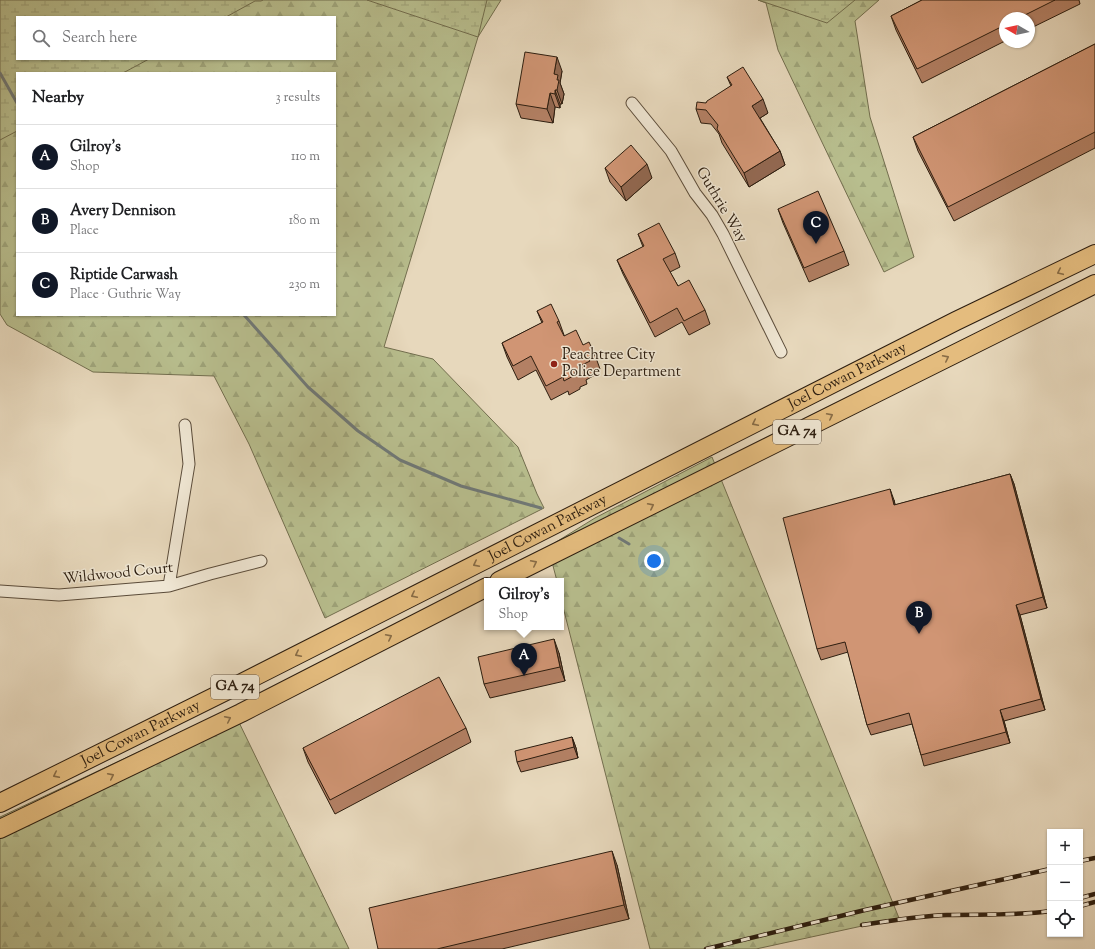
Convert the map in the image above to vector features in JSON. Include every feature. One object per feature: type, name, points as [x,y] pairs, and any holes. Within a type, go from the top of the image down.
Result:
[{"type":"main road","name":"Joel Cowan Parkway","points":[[0,803],[230,689],[949,324],[1095,254]]},
{"type":"main road","name":"Joel Cowan Parkway","points":[[506,578],[1095,284]]},
{"type":"main road","name":"Joel Cowan Parkway","points":[[0,829],[241,713],[484,589]]},
{"type":"street","name":"Guthrie Way","points":[[632,103],[671,151],[695,193],[712,215],[723,234],[781,352]]},
{"type":"street","points":[[169,586],[190,464],[184,425]]},
{"type":"street","name":"Wildwood Court","points":[[0,591],[60,595],[169,586],[260,561]]},
{"type":"green space","points":[[0,0],[501,0],[478,37],[384,347],[433,359],[518,447],[544,508],[325,618],[249,444],[214,376],[93,372],[7,325],[0,314]]},
{"type":"green space","points":[[0,0],[263,0],[255,1],[228,16],[16,16],[16,60],[147,60],[125,72],[16,72],[16,132],[0,140]]},
{"type":"green space","points":[[367,0],[487,0],[478,37]]},
{"type":"green space","points":[[758,0],[879,0],[855,21],[870,117],[914,257],[884,272],[778,50],[766,3]]},
{"type":"green space","points":[[758,0],[855,0],[827,23]]},
{"type":"green space","points":[[712,457],[899,918],[756,949],[650,949],[564,611],[564,578],[556,578],[548,547],[595,518]]},
{"type":"green space","points":[[232,708],[349,949],[0,949],[0,817]]},
{"type":"building","points":[[922,0],[1055,0],[1031,12],[999,12],[999,28],[917,69],[891,16]]},
{"type":"building","points":[[1095,44],[1095,132],[948,207],[913,137]]},
{"type":"building","points":[[525,52],[557,57],[554,74],[558,75],[557,80],[559,80],[555,94],[550,93],[547,109],[516,104]]},
{"type":"building","points":[[743,67],[763,99],[752,106],[780,151],[744,173],[717,129],[718,125],[706,110],[696,109],[697,102],[706,103],[732,85],[727,77]]},
{"type":"building","points":[[631,145],[647,164],[621,187],[605,168]]},
{"type":"building","points":[[818,191],[844,251],[804,268],[778,209]]},
{"type":"building","points":[[659,223],[675,253],[663,259],[678,286],[689,280],[705,310],[684,321],[677,308],[650,323],[617,260],[644,246],[638,234]]},
{"type":"building","name":"Peachtree City Police Department","points":[[551,304],[559,321],[557,322],[564,336],[576,330],[583,345],[589,342],[595,355],[588,358],[590,361],[580,366],[582,370],[574,373],[575,375],[564,381],[563,377],[546,386],[531,356],[513,366],[502,343],[543,322],[537,311]]},
{"type":"building","points":[[1010,474],[1043,597],[1016,605],[1041,699],[1000,710],[1006,732],[921,755],[909,713],[867,725],[845,642],[817,649],[783,518],[890,489],[894,505]]},
{"type":"building","points":[[554,639],[560,667],[484,684],[478,657]]},
{"type":"building","points":[[439,677],[466,728],[330,800],[303,748]]},
{"type":"building","points":[[572,737],[574,747],[517,762],[515,751]]},
{"type":"building","points":[[612,851],[624,905],[437,949],[378,949],[369,908]]},
{"type":"waterway","points":[[0,73],[16,101]]},
{"type":"waterway","points":[[245,316],[308,387],[358,431],[400,460],[461,486],[541,508]]},
{"type":"waterway","points":[[619,538],[629,544]]},
{"type":"railway","points":[[1083,860],[1095,858]]},
{"type":"railway","points":[[706,949],[865,910],[1047,870]]},
{"type":"railway","points":[[1083,897],[1095,894]]},
{"type":"railway","points":[[1083,905],[1095,902]]},
{"type":"railway","points":[[862,925],[936,916],[1047,911]]},
{"type":"place","name":"Riptide Carwash","points":[[816,244]]},
{"type":"place","name":"Peachtree City Police Department","points":[[554,364]]},
{"type":"place","name":"Avery Dennison","points":[[919,634]]},
{"type":"place","name":"Gilroy's","points":[[524,676]]}]
